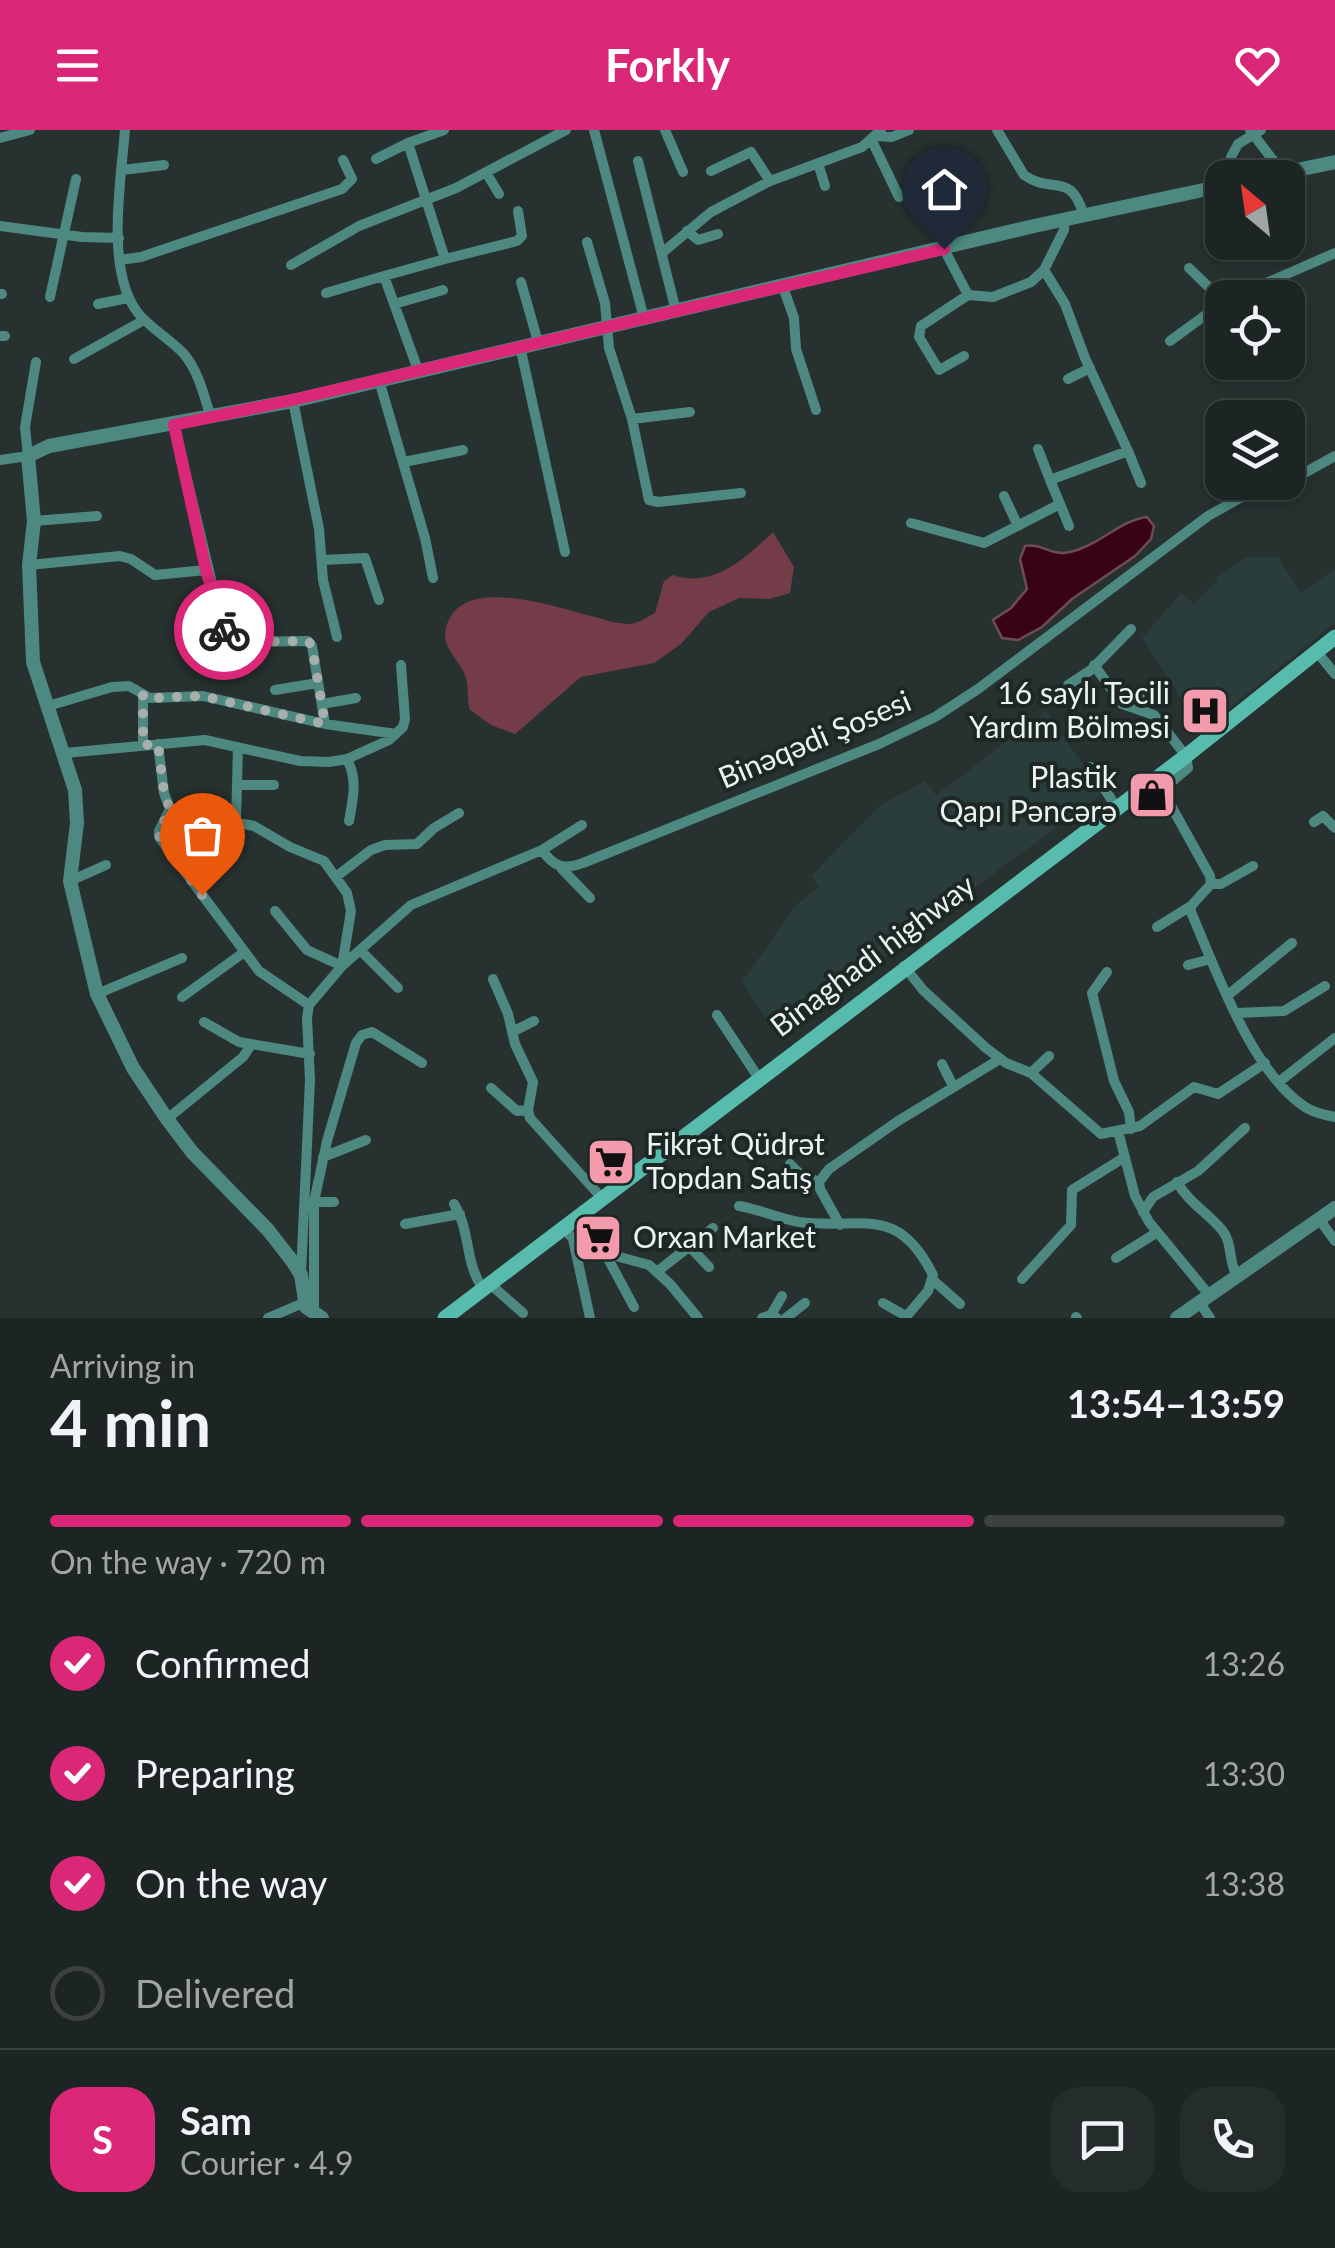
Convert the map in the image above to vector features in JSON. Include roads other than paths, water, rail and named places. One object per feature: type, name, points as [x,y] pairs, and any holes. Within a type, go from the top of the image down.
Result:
[{"type":"main road","name":"Binaghadi highway","points":[[445,1318],[464,1312],[486,1286],[568,1233],[601,1197],[1186,756],[1335,637]]},
{"type":"street","points":[[0,138],[30,130]]},
{"type":"street","points":[[126,130],[118,238],[128,298],[144,320],[194,368],[211,418]]},
{"type":"street","points":[[376,159],[444,130]]},
{"type":"street","points":[[291,265],[359,226],[486,174],[566,130]]},
{"type":"street","points":[[594,130],[644,318]]},
{"type":"street","points":[[665,130],[683,172]]},
{"type":"street","points":[[662,253],[711,212],[770,182],[876,136],[892,137],[909,130]]},
{"type":"street","points":[[997,130],[1029,180],[1067,186],[1077,196],[1084,216]]},
{"type":"street","points":[[1231,157],[1238,144],[1255,132],[1274,160]]},
{"type":"street","points":[[876,136],[899,197]]},
{"type":"street","points":[[408,143],[445,259]]},
{"type":"street","points":[[711,171],[750,152],[770,182]]},
{"type":"street","points":[[120,260],[141,257],[342,189],[352,179],[343,160]]},
{"type":"street","points":[[638,161],[676,311]]},
{"type":"street","points":[[1305,168],[1335,162]]},
{"type":"street","points":[[818,163],[825,186]]},
{"type":"street","points":[[122,170],[164,165]]},
{"type":"street","points":[[486,174],[499,194]]},
{"type":"street","points":[[50,297],[76,180]]},
{"type":"street","points":[[0,460],[28,456],[49,446],[292,400],[1205,190]]},
{"type":"street","points":[[326,293],[517,241],[522,236],[518,211]]},
{"type":"street","points":[[944,249],[968,295],[980,298],[1004,294],[1031,282],[1044,270],[1064,230],[1064,220]]},
{"type":"street","points":[[0,226],[118,238]]},
{"type":"street","points":[[687,231],[698,240],[718,234]]},
{"type":"street","points":[[587,242],[608,326],[609,348],[632,418],[649,500],[741,493]]},
{"type":"street","points":[[1274,280],[1335,254]]},
{"type":"street","points":[[1189,268],[1205,284]]},
{"type":"street","points":[[1044,270],[1065,304],[1142,483]]},
{"type":"street","points":[[384,276],[418,370]]},
{"type":"street","points":[[522,282],[538,342]]},
{"type":"street","points":[[783,287],[794,318],[796,349],[816,410]]},
{"type":"street","points":[[394,304],[443,290]]},
{"type":"street","points":[[964,356],[939,370],[918,331],[968,295]]},
{"type":"street","points":[[98,304],[128,298]]},
{"type":"street","points":[[1170,341],[1205,315]]},
{"type":"street","points":[[74,359],[144,320]]},
{"type":"street","points":[[520,346],[565,552]]},
{"type":"street","points":[[36,362],[25,426],[34,522],[29,565],[32,662],[65,753],[78,813],[70,881],[97,994],[133,1068],[167,1120],[214,1176],[268,1230],[301,1275],[313,1312]]},
{"type":"street","points":[[1068,379],[1090,368]]},
{"type":"street","points":[[379,380],[433,578]]},
{"type":"street","points":[[292,400],[337,638]]},
{"type":"street","points":[[632,418],[690,412]]},
{"type":"street","points":[[174,425],[218,618],[231,638],[252,644],[308,641],[325,724]]},
{"type":"street","points":[[1038,449],[1068,526]]},
{"type":"street","points":[[404,462],[464,450]]},
{"type":"street","points":[[1050,480],[1128,451]]},
{"type":"street","name":"Binəqədi Şosesi","points":[[1305,472],[1335,456]]},
{"type":"street","points":[[1004,496],[1018,526]]},
{"type":"street","name":"Binəqədi Şosesi","points":[[562,868],[583,863],[910,731],[978,689],[1208,516],[1236,500]]},
{"type":"street","points":[[911,523],[984,543],[1060,504]]},
{"type":"street","points":[[34,522],[97,516]]},
{"type":"street","points":[[29,565],[120,556],[156,575],[206,570]]},
{"type":"street","points":[[322,560],[364,558],[379,600]]},
{"type":"street","points":[[1068,686],[1132,629]]},
{"type":"street","points":[[1316,652],[1335,674]]},
{"type":"street","points":[[1094,665],[1122,704],[1144,709],[1159,720],[1186,756],[1188,768],[1168,785],[1166,796],[1206,865],[1210,884]]},
{"type":"street","points":[[65,753],[205,740],[300,761],[348,760],[396,734],[405,718],[401,666]]},
{"type":"street","points":[[275,690],[318,683]]},
{"type":"street","points":[[48,706],[128,686],[156,698],[202,696],[325,724],[396,734]]},
{"type":"street","points":[[1138,691],[1144,709]]},
{"type":"street","points":[[143,694],[143,745]]},
{"type":"street","points":[[322,704],[356,698]]},
{"type":"street","points":[[158,744],[170,809],[159,838],[244,953],[272,982],[310,1005]]},
{"type":"street","points":[[236,822],[238,747]]},
{"type":"street","points":[[348,760],[354,777],[349,821]]},
{"type":"street","points":[[1091,767],[1116,807]]},
{"type":"street","points":[[237,785],[274,785]]},
{"type":"street","points":[[170,809],[254,826],[290,847],[315,855],[337,876],[347,894],[351,925],[342,966]]},
{"type":"street","points":[[337,876],[371,850],[385,845],[417,844],[459,813]]},
{"type":"street","points":[[1314,822],[1323,816],[1335,828]]},
{"type":"street","points":[[301,1275],[310,1054],[306,1018],[310,1005],[342,966],[422,898],[542,850],[582,825]]},
{"type":"street","points":[[542,850],[590,898]]},
{"type":"street","points":[[70,881],[106,864]]},
{"type":"street","points":[[1156,928],[1191,906],[1210,884],[1221,884],[1253,866]]},
{"type":"street","points":[[1191,906],[1241,1028],[1265,1063],[1304,1107],[1335,1117]]},
{"type":"street","points":[[275,911],[307,950],[342,966]]},
{"type":"street","points":[[1228,994],[1292,944]]},
{"type":"street","points":[[360,950],[398,988]]},
{"type":"street","points":[[182,997],[244,953]]},
{"type":"street","points":[[97,994],[182,958]]},
{"type":"street","points":[[1188,966],[1212,959]]},
{"type":"street","points":[[904,966],[923,990],[1000,1060],[1031,1073],[1101,1134],[1140,1126],[1188,1090],[1200,1088],[1218,1094],[1265,1063]]},
{"type":"street","points":[[1107,972],[1092,993],[1114,1082],[1131,1129]]},
{"type":"street","points":[[493,978],[533,1082],[528,1110],[536,1126],[601,1197]]},
{"type":"street","points":[[1236,1013],[1284,1011],[1325,986]]},
{"type":"street","points":[[717,1015],[758,1077]]},
{"type":"street","points":[[512,1032],[534,1021]]},
{"type":"street","points":[[204,1022],[251,1045],[265,1044],[310,1054]]},
{"type":"street","points":[[313,1312],[314,1202],[356,1043],[362,1035],[372,1032],[422,1064]]},
{"type":"street","points":[[1280,1081],[1335,1038]]},
{"type":"street","points":[[167,1120],[243,1057],[251,1045]]},
{"type":"street","points":[[1031,1073],[1048,1056]]},
{"type":"street","points":[[819,1182],[829,1169],[952,1086],[1000,1060]]},
{"type":"street","points":[[942,1064],[952,1086]]},
{"type":"street","points":[[492,1088],[517,1111],[528,1110]]},
{"type":"street","points":[[1143,1212],[1153,1197],[1212,1159],[1245,1128]]},
{"type":"street","points":[[1118,1131],[1143,1212],[1205,1300],[1210,1318]]},
{"type":"street","points":[[323,1157],[366,1140]]},
{"type":"street","points":[[1022,1279],[1071,1225],[1071,1198],[1077,1185],[1125,1157]]},
{"type":"street","points":[[790,1164],[801,1175],[819,1182],[840,1224]]},
{"type":"street","points":[[1178,1182],[1185,1195],[1226,1235],[1237,1276]]},
{"type":"street","points":[[314,1202],[334,1202]]},
{"type":"street","points":[[739,1206],[794,1221],[869,1221],[892,1226],[924,1260],[934,1281],[960,1304]]},
{"type":"street","points":[[1177,1318],[1335,1208]]},
{"type":"street","points":[[405,1224],[457,1209],[470,1267],[486,1286],[523,1313]]},
{"type":"street","points":[[1319,1219],[1335,1241]]},
{"type":"street","points":[[658,1272],[713,1228]]},
{"type":"street","points":[[568,1233],[605,1253],[640,1260],[658,1272],[698,1318]]},
{"type":"street","points":[[568,1233],[590,1318]]},
{"type":"street","points":[[1116,1258],[1156,1233]]},
{"type":"street","points":[[691,1248],[708,1267]]},
{"type":"street","points":[[605,1253],[634,1307]]},
{"type":"street","points":[[882,1302],[905,1317],[934,1281]]},
{"type":"street","points":[[770,1317],[782,1296]]},
{"type":"street","points":[[786,1318],[805,1303]]},
{"type":"street","points":[[268,1318],[313,1312]]},
{"type":"place","name":"16 saylı Təcili Yardım Bölməsi","points":[[1205,711]]},
{"type":"place","name":"Plastik Qapı Pəncərə","points":[[1152,795]]},
{"type":"place","name":"Fikrət Qüdrət Topdan Satış","points":[[611,1162]]},
{"type":"place","name":"Orxan Market","points":[[598,1238]]}]
